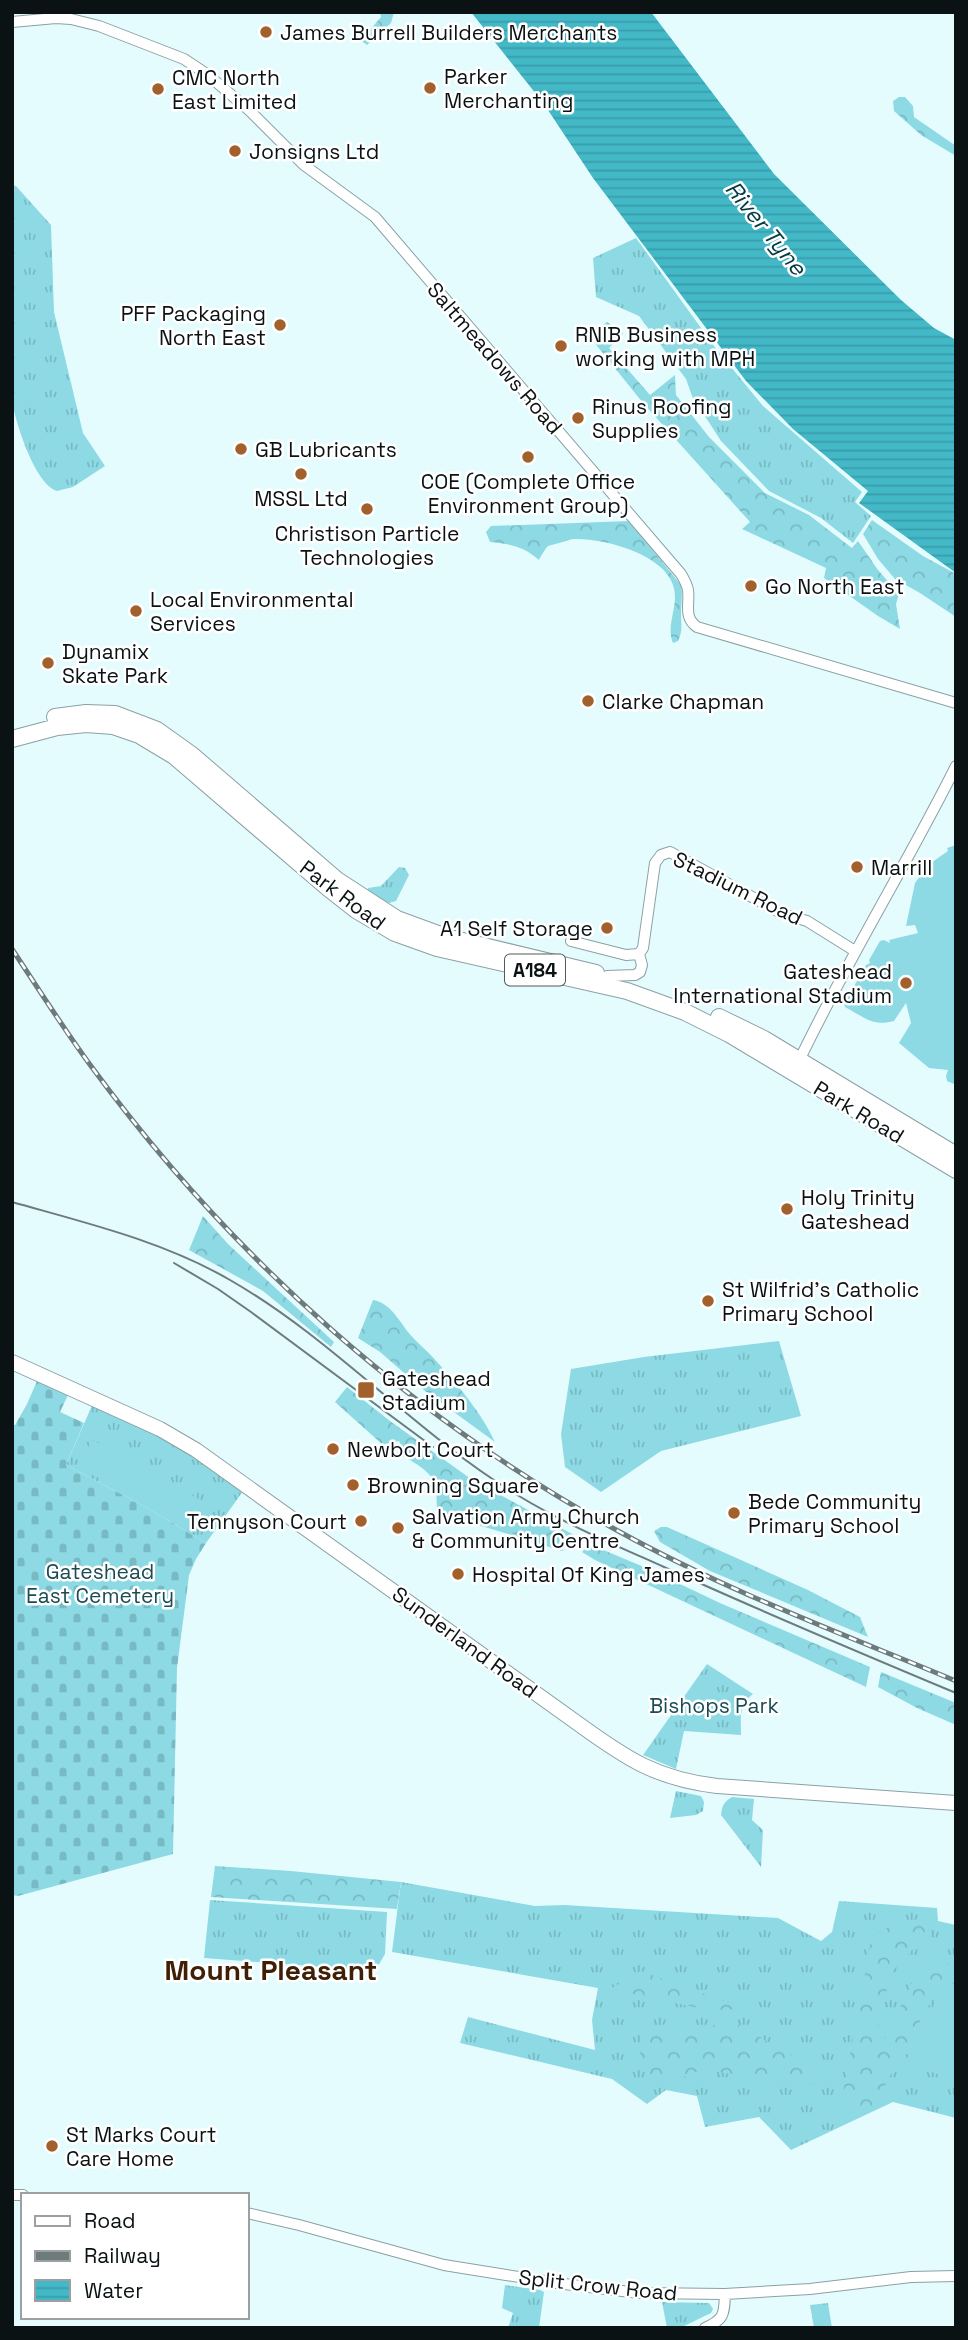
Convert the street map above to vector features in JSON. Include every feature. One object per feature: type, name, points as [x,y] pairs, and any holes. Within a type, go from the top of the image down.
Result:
[{"type":"highway","name":"A184","points":[[12,729],[55,717],[86,713],[115,714],[142,729]]},
{"type":"highway","name":"A184","points":[[12,739],[57,727],[86,724],[142,729]]},
{"type":"highway","name":"Park Road","points":[[142,729],[157,730],[192,755],[337,880],[397,919],[468,948],[627,991],[685,1012],[797,1066],[956,1155]]},
{"type":"highway","name":"Park Road","points":[[468,948],[607,976],[690,1002],[764,1039],[797,1066],[956,1170]]},
{"type":"main road","name":"Sunderland Road","points":[[12,1362],[160,1429],[196,1450],[580,1726],[642,1766],[664,1776],[703,1784],[956,1803]]},
{"type":"street","name":"Saltmeadows Road","points":[[12,22],[38,18],[71,19],[99,26],[184,59],[208,75],[250,111],[304,165],[374,217],[681,574],[689,592],[688,615],[696,627],[956,703]]},
{"type":"street","points":[[797,1066],[855,951],[922,834],[956,766]]},
{"type":"street","name":"Stadium Road","points":[[639,954],[643,948],[655,863],[661,855],[670,852],[783,914],[807,921],[855,951]]},
{"type":"street","points":[[571,941],[626,955],[639,954],[642,965],[640,972],[635,975],[607,976]]},
{"type":"street","name":"Split Crow Road","points":[[248,2213],[444,2265],[639,2293],[725,2294],[810,2289],[911,2277],[956,2276]]},
{"type":"street","points":[[705,2328],[721,2319],[725,2294]]},
{"type":"green space","points":[[380,12],[394,12],[391,23],[367,45],[363,42],[364,37],[381,17]]},
{"type":"green space","points":[[905,97],[913,106],[914,117],[956,146],[956,156],[921,135],[894,111],[893,101]]},
{"type":"green space","points":[[12,185],[16,186],[51,225],[54,312],[83,433],[105,466],[73,487],[57,491],[49,486],[34,466],[22,438],[12,401]]},
{"type":"green space","points":[[636,238],[717,350],[763,406],[862,492],[855,502],[871,516],[853,543],[821,518],[769,491],[721,441],[692,396],[686,379],[639,316],[596,297],[593,258]]},
{"type":"green space","points":[[607,322],[623,333],[609,348],[650,395],[675,375],[676,395],[709,437],[765,493],[809,515],[852,548],[858,541],[899,594],[896,604],[900,629],[824,578],[826,568],[742,529],[750,522],[643,403],[589,336]]},
{"type":"green space","points":[[872,520],[923,556],[956,574],[956,617],[895,579],[878,559],[863,534]]},
{"type":"green space","points":[[629,521],[681,585],[681,631],[678,641],[673,643],[673,585],[658,565],[645,557],[601,541],[574,539],[548,546],[539,560],[516,546],[490,542],[486,532],[491,526]]},
{"type":"green space","name":"Gateshead International Stadium","points":[[956,845],[956,1085],[947,1081],[948,1070],[929,1068],[899,1043],[911,1023],[906,1003],[894,1021],[887,1023],[874,1022],[844,1004],[866,965],[870,963],[869,960],[880,941],[890,943],[889,940],[918,933],[915,925],[906,926],[915,883],[928,865],[948,851],[947,848]]},
{"type":"green space","points":[[399,867],[405,868],[409,875],[396,901],[389,903],[367,892],[368,888],[381,886]]},
{"type":"green space","points":[[203,1216],[228,1244],[334,1342],[331,1347],[263,1291],[189,1250]]},
{"type":"green space","points":[[373,1300],[389,1308],[454,1381],[477,1411],[495,1442],[425,1391],[380,1352],[358,1338]]},
{"type":"green space","points":[[779,1341],[801,1416],[661,1451],[601,1492],[565,1467],[561,1434],[571,1369],[644,1357]]},
{"type":"green space","name":"Gateshead East Cemetery","points":[[37,1381],[68,1395],[60,1412],[84,1423],[66,1465],[144,1506],[206,1543],[189,1575],[177,1668],[173,1854],[18,1896],[12,1895],[12,1425],[15,1425],[27,1404]]},
{"type":"green space","points":[[347,1387],[471,1479],[574,1535],[562,1551],[438,1515],[434,1481],[420,1467],[397,1454],[401,1445],[399,1441],[383,1445],[335,1402]]},
{"type":"green space","points":[[94,1401],[119,1412],[246,1487],[206,1543],[144,1506],[66,1465]]},
{"type":"green space","points":[[92,1440],[135,1461],[200,1500],[185,1527],[78,1466]]},
{"type":"green space","points":[[667,1527],[808,1590],[860,1617],[868,1637],[710,1571],[660,1542],[654,1531]]},
{"type":"green space","points":[[589,1544],[870,1667],[866,1687],[595,1560],[582,1552]]},
{"type":"green space","name":"Bishops Park","points":[[707,1664],[753,1694],[743,1707],[741,1735],[684,1731],[676,1769],[643,1755]]},
{"type":"green space","points":[[881,1672],[956,1703],[956,1725],[878,1687]]},
{"type":"green space","points":[[676,1791],[701,1796],[704,1802],[703,1811],[696,1815],[670,1818]]},
{"type":"green space","points":[[732,1797],[754,1799],[752,1820],[763,1830],[761,1867],[721,1815],[724,1804]]},
{"type":"green space","points":[[215,1866],[401,1882],[397,1909],[211,1897]]},
{"type":"green space","points":[[401,1882],[535,1906],[565,1905],[778,1918],[821,1941],[832,1932],[839,1901],[937,1908],[938,1921],[956,1925],[956,2118],[893,2102],[791,2150],[759,2117],[705,2127],[697,2096],[666,2090],[647,2104],[612,2079],[460,2043],[468,2017],[595,2050],[592,2020],[598,1988],[392,1952]]},
{"type":"green space","points":[[210,1900],[387,1912],[385,1954],[375,1971],[204,1958]]},
{"type":"green space","points":[[921,1924],[932,1935],[912,1950],[891,1973],[877,2030],[881,2047],[921,1964],[952,1963],[871,2111],[839,2114],[872,1935],[892,1926]]},
{"type":"green space","points":[[641,1971],[746,2009],[708,2010],[610,1989]]},
{"type":"green space","points":[[946,1981],[956,1985],[956,2081],[905,2062]]},
{"type":"green space","points":[[735,2023],[833,2079],[798,2087],[704,2069],[665,2084],[640,2068],[640,2033]]},
{"type":"green space","points":[[505,2285],[544,2292],[539,2328],[508,2328],[513,2313],[502,2308]]},
{"type":"green space","points":[[662,2302],[709,2303],[713,2309],[711,2313],[680,2328],[667,2328]]},
{"type":"green space","points":[[828,2303],[832,2328],[814,2328],[810,2305]]},
{"type":"water","name":"River Tyne","points":[[471,12],[651,12],[774,174],[901,300],[934,328],[956,340],[956,573],[859,503],[868,491],[793,429],[746,381],[593,178],[544,104]]},
{"type":"tram line","points":[[12,1202],[124,1234],[204,1266],[268,1304],[305,1330],[445,1445],[536,1506],[590,1534],[700,1583],[956,1693]]},
{"type":"tram line","points":[[174,1263],[251,1312],[433,1447]]},
{"type":"railway","points":[[12,949],[91,1066],[145,1136],[203,1203],[265,1267],[330,1328],[398,1385],[469,1438],[543,1487],[620,1532],[744,1593],[956,1681]]},
{"type":"place","name":"James Burrell Builders Merchants","points":[[266,32]]},
{"type":"place","name":"Parker Merchanting","points":[[430,88]]},
{"type":"place","name":"CMC North East Limited","points":[[158,89]]},
{"type":"place","name":"Jonsigns Ltd","points":[[235,151]]},
{"type":"place","name":"PFF Packaging North East","points":[[280,325]]},
{"type":"place","name":"RNIB Business working with MPH","points":[[561,346]]},
{"type":"place","name":"Rinus Roofing Supplies","points":[[578,418]]},
{"type":"place","name":"GB Lubricants","points":[[241,449]]},
{"type":"place","name":"COE (Complete Office Environment Group)","points":[[528,457]]},
{"type":"place","name":"MSSL Ltd","points":[[301,474]]},
{"type":"place","name":"Christison Particle Technologies","points":[[367,509]]},
{"type":"place","name":"Go North East","points":[[751,586]]},
{"type":"place","name":"Local Environmental Services","points":[[136,611]]},
{"type":"place","name":"Dynamix Skate Park","points":[[48,663]]},
{"type":"place","name":"Clarke Chapman","points":[[588,701]]},
{"type":"place","name":"Marrill","points":[[857,867]]},
{"type":"place","name":"A1 Self Storage","points":[[607,928]]},
{"type":"place","name":"Gateshead International Stadium","points":[[906,983]]},
{"type":"place","name":"Holy Trinity Gateshead","points":[[787,1209]]},
{"type":"place","name":"St Wilfrid's Catholic Primary School","points":[[708,1301]]},
{"type":"place","name":"Gateshead Stadium","points":[[366,1390]]},
{"type":"place","name":"Newbolt Court","points":[[333,1449]]},
{"type":"place","name":"Browning Square","points":[[353,1485]]},
{"type":"place","name":"Bede Community Primary School","points":[[734,1513]]},
{"type":"place","name":"Tennyson Court","points":[[361,1521]]},
{"type":"place","name":"Salvation Army Church & Community Centre","points":[[398,1528]]},
{"type":"place","name":"Hospital Of King James","points":[[458,1574]]},
{"type":"place","name":"St Marks Court Care Home","points":[[52,2146]]},
{"type":"district","name":"Mount Pleasant","points":[[271,1970]]}]
